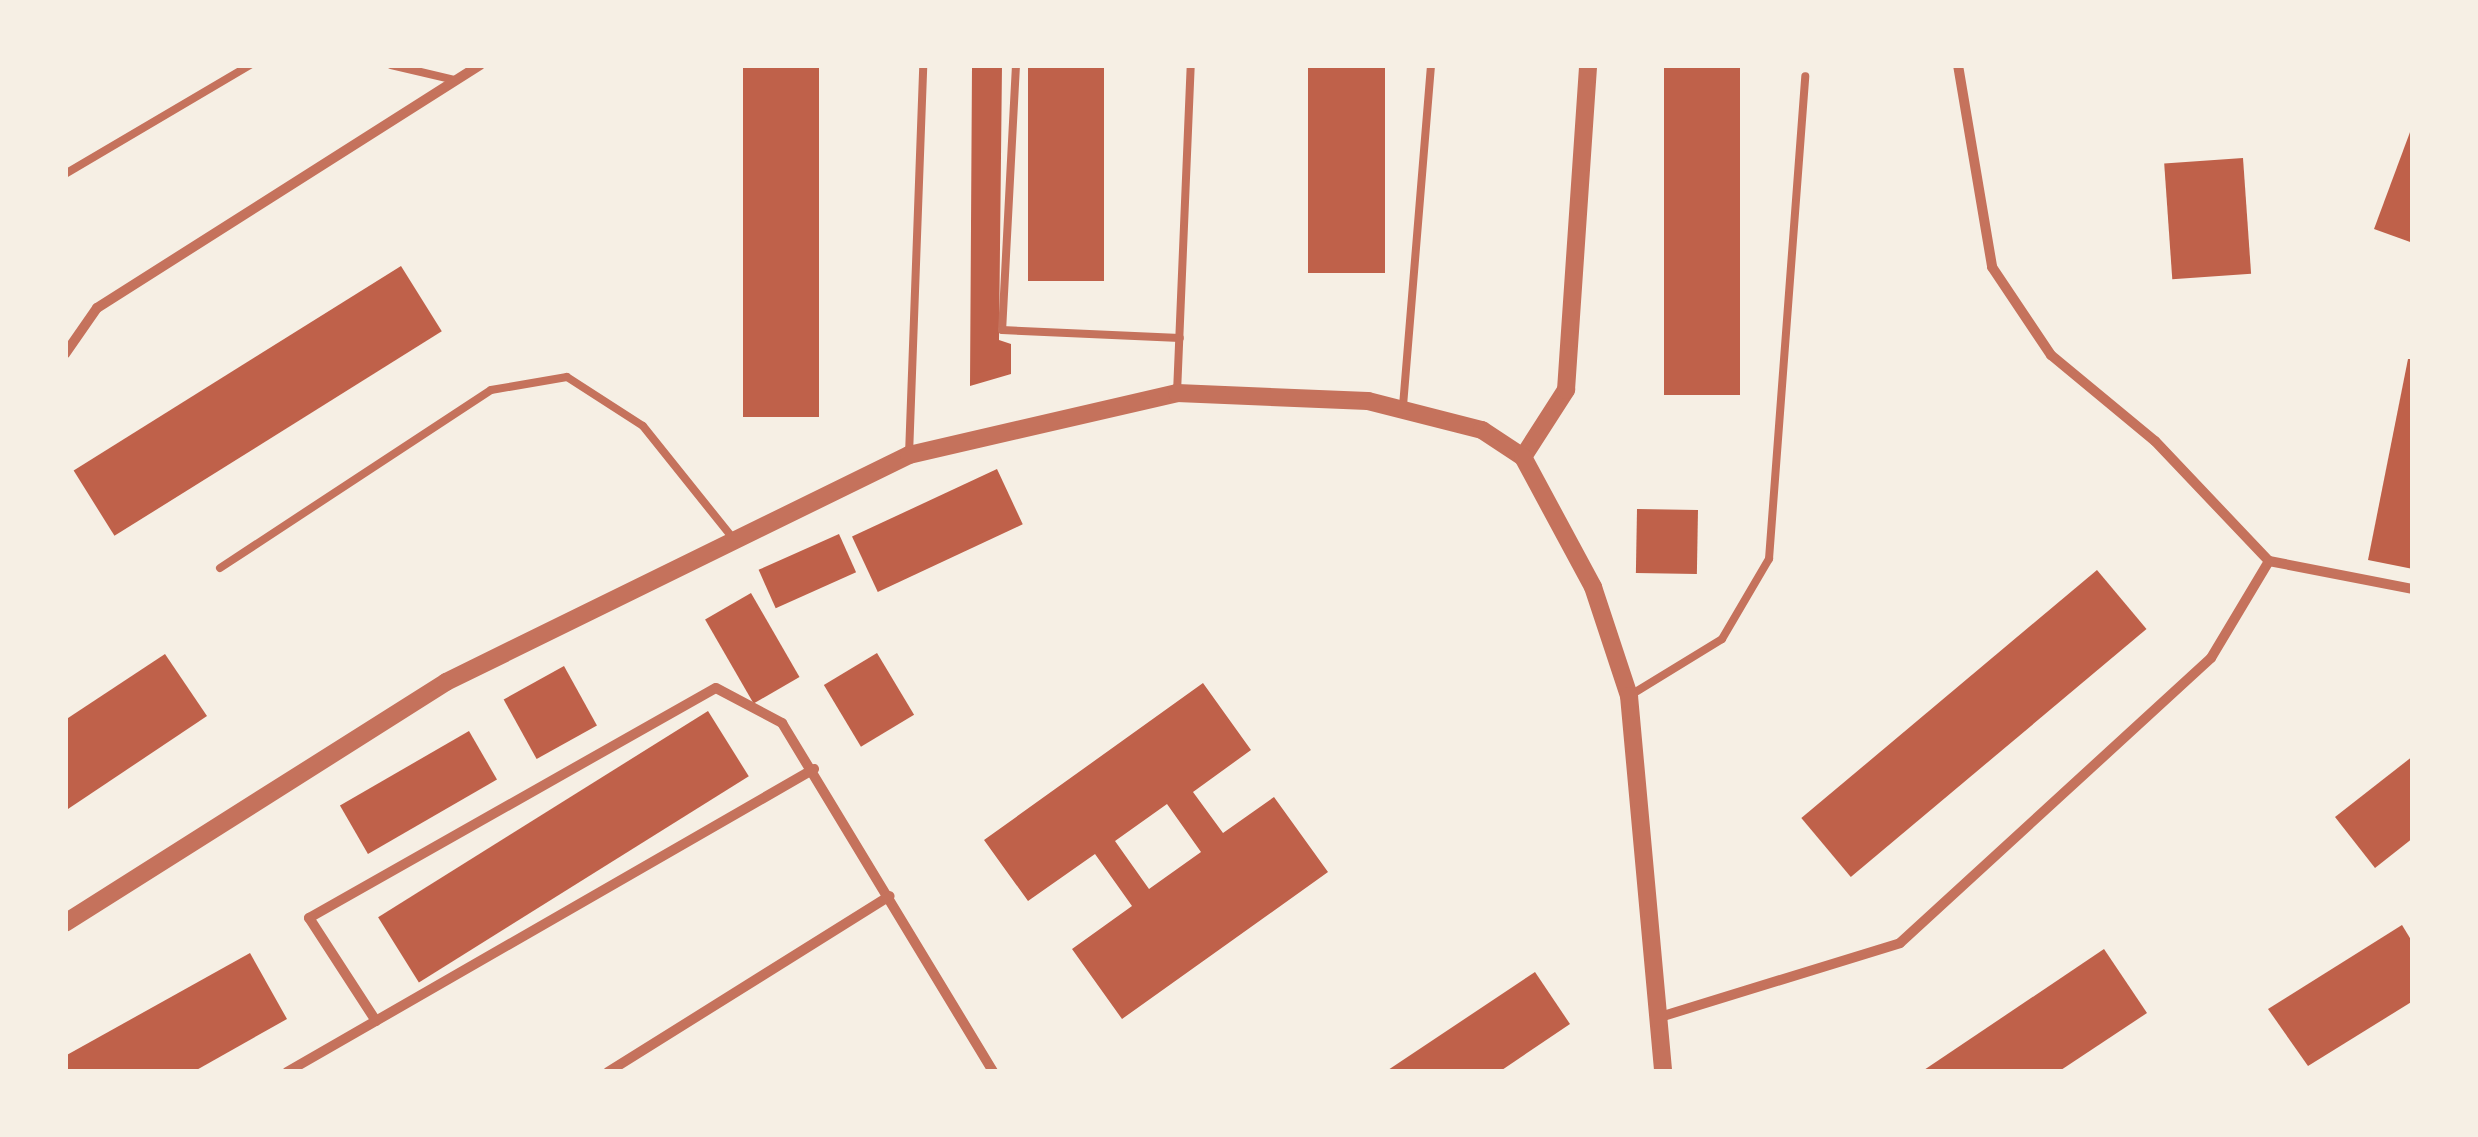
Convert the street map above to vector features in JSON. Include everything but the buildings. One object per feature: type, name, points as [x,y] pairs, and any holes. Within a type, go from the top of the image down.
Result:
[{"type":"street","points":[[65,354],[97,308],[480,65]]},
{"type":"street","points":[[1523,457],[1566,390],[1588,65]]},
{"type":"street","points":[[1958,65],[1992,267],[2051,355],[2155,440],[2268,560],[2413,589]]},
{"type":"street","points":[[65,923],[351,736],[731,536],[909,455],[1177,393],[1402,406],[1482,430],[1523,457],[1593,587],[1629,696],[1664,1072]]},
{"type":"street","points":[[1660,1016],[1900,944],[2211,658],[2268,560]]},
{"type":"street","points":[[376,1021],[309,918],[716,688],[782,722],[814,769],[993,1072]]},
{"type":"street","points":[[287,1072],[814,769]]},
{"type":"street","points":[[608,1072],[890,896]]},
{"type":"lane","points":[[65,174],[250,65]]},
{"type":"lane","points":[[390,65],[456,80]]},
{"type":"lane","points":[[909,455],[923,65]]},
{"type":"lane","points":[[1016,65],[1002,330],[1180,338]]},
{"type":"lane","points":[[1177,393],[1192,65]]},
{"type":"lane","points":[[1402,406],[1432,65]]},
{"type":"lane","points":[[1629,696],[1722,639],[1770,559],[1805,76]]},
{"type":"lane","points":[[220,568],[491,390],[568,377],[643,426],[731,536]]}]
